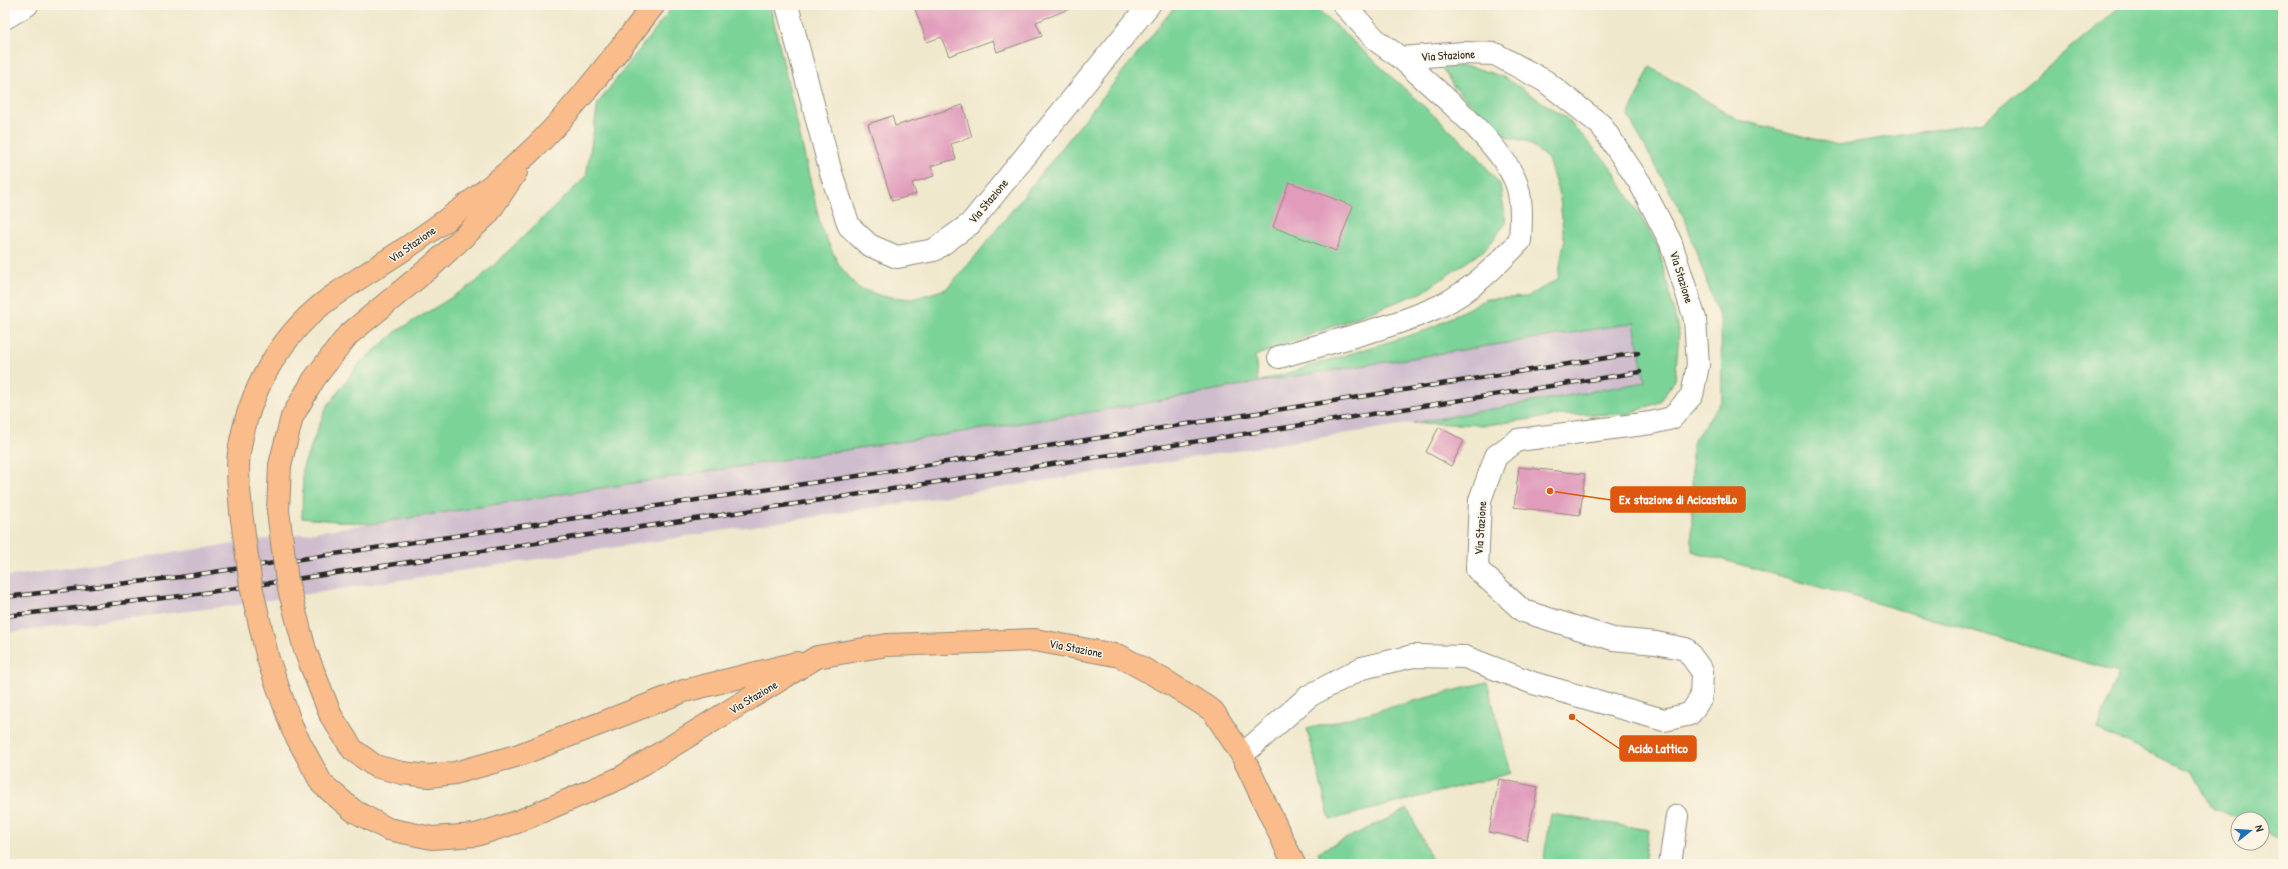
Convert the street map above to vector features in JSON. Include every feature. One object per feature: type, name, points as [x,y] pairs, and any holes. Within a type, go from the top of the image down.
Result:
[{"type":"main road","name":"Via Stazione","points":[[654,5],[594,81],[530,152],[420,239],[332,296],[302,324],[274,355],[257,389],[245,422],[239,455],[241,512],[251,586],[268,659],[293,730],[322,784],[354,811],[388,829],[432,838],[476,835],[517,822],[620,778],[817,657],[887,645],[1035,640],[1120,656],[1169,683],[1213,711],[1242,755],[1294,864]]},
{"type":"main road","points":[[530,152],[487,215],[433,264],[348,335],[314,379],[292,417],[280,465],[278,511],[287,581],[305,650],[331,716],[353,750],[375,766],[402,773],[429,776],[455,774],[519,756],[684,691],[817,657]]},
{"type":"street","points":[[5,18],[27,5]]},
{"type":"street","name":"Via Stazione","points":[[787,5],[831,173],[849,226],[869,245],[897,257],[934,250],[970,224],[1149,5]]},
{"type":"street","points":[[1279,357],[1381,328],[1441,305],[1489,273],[1520,241],[1521,212],[1516,181],[1491,143],[1401,58],[1377,41],[1344,5]]},
{"type":"street","name":"Via Stazione","points":[[1242,755],[1309,696],[1362,668],[1413,656],[1465,657],[1533,683],[1664,720],[1690,714],[1701,698],[1702,671],[1686,649],[1656,643],[1613,639],[1523,611],[1477,569],[1480,500],[1496,456],[1518,440],[1651,423],[1672,418],[1692,394],[1698,365],[1695,319],[1671,243],[1640,183],[1601,126],[1545,80],[1495,54],[1463,53],[1401,58]]},
{"type":"street","points":[[1670,864],[1677,816]]},
{"type":"shaded area","points":[[1634,323],[1645,382],[1413,423],[839,513],[230,606],[5,633],[5,577],[370,524],[1136,405],[1258,382]]},
{"type":"green space","points":[[674,5],[770,5],[821,228],[839,265],[858,288],[882,296],[912,299],[946,289],[974,258],[1176,5],[1313,5],[1476,154],[1500,185],[1506,223],[1487,248],[1423,292],[1255,356],[1258,382],[1136,405],[370,524],[302,518],[303,467],[326,408],[359,364],[397,331],[475,283],[586,177],[598,103]]},
{"type":"green space","points":[[2122,5],[2283,5],[2283,842],[2270,835],[2270,811],[2230,811],[2230,815],[2211,806],[2193,772],[2097,730],[2119,672],[1692,551],[1692,443],[1722,400],[1721,323],[1685,219],[1628,116],[1650,67],[1739,120],[1838,145],[1983,122]]},
{"type":"green space","points":[[1441,66],[1473,67],[1506,78],[1566,118],[1611,167],[1659,248],[1679,334],[1675,380],[1660,402],[1629,414],[1562,415],[1486,425],[1413,423],[1645,382],[1634,323],[1258,382],[1427,330],[1486,299],[1527,297],[1558,279],[1564,242],[1560,198],[1548,159],[1526,141],[1503,136],[1454,87]]},
{"type":"green space","points":[[1487,682],[1511,773],[1330,820],[1307,729]]},
{"type":"green space","points":[[1408,809],[1434,864],[1323,864],[1318,852]]},
{"type":"green space","points":[[1551,814],[1649,830],[1644,864],[1543,864]]},
{"type":"building","points":[[925,5],[1077,6],[1036,22],[1042,36],[997,52],[993,40],[949,56],[941,37],[927,42],[915,9]]},
{"type":"building","points":[[963,105],[972,137],[951,144],[956,159],[931,166],[934,176],[912,183],[916,194],[892,201],[868,124],[892,116],[895,126]]},
{"type":"building","points":[[1289,182],[1353,206],[1336,251],[1273,227]]},
{"type":"building","points":[[1439,427],[1464,441],[1451,466],[1426,452]]},
{"type":"building","points":[[1519,467],[1585,474],[1580,515],[1514,507]]},
{"type":"building","points":[[1499,779],[1538,787],[1527,840],[1489,832]]},
{"type":"railway","points":[[5,597],[180,577],[851,477],[1638,353]]},
{"type":"railway","points":[[5,616],[190,595],[854,495],[1640,372]]},
{"type":"place","name":"Ex stazione di Acicastello","points":[[1550,491]]},
{"type":"place","name":"Acido Lattico","points":[[1572,717]]}]
